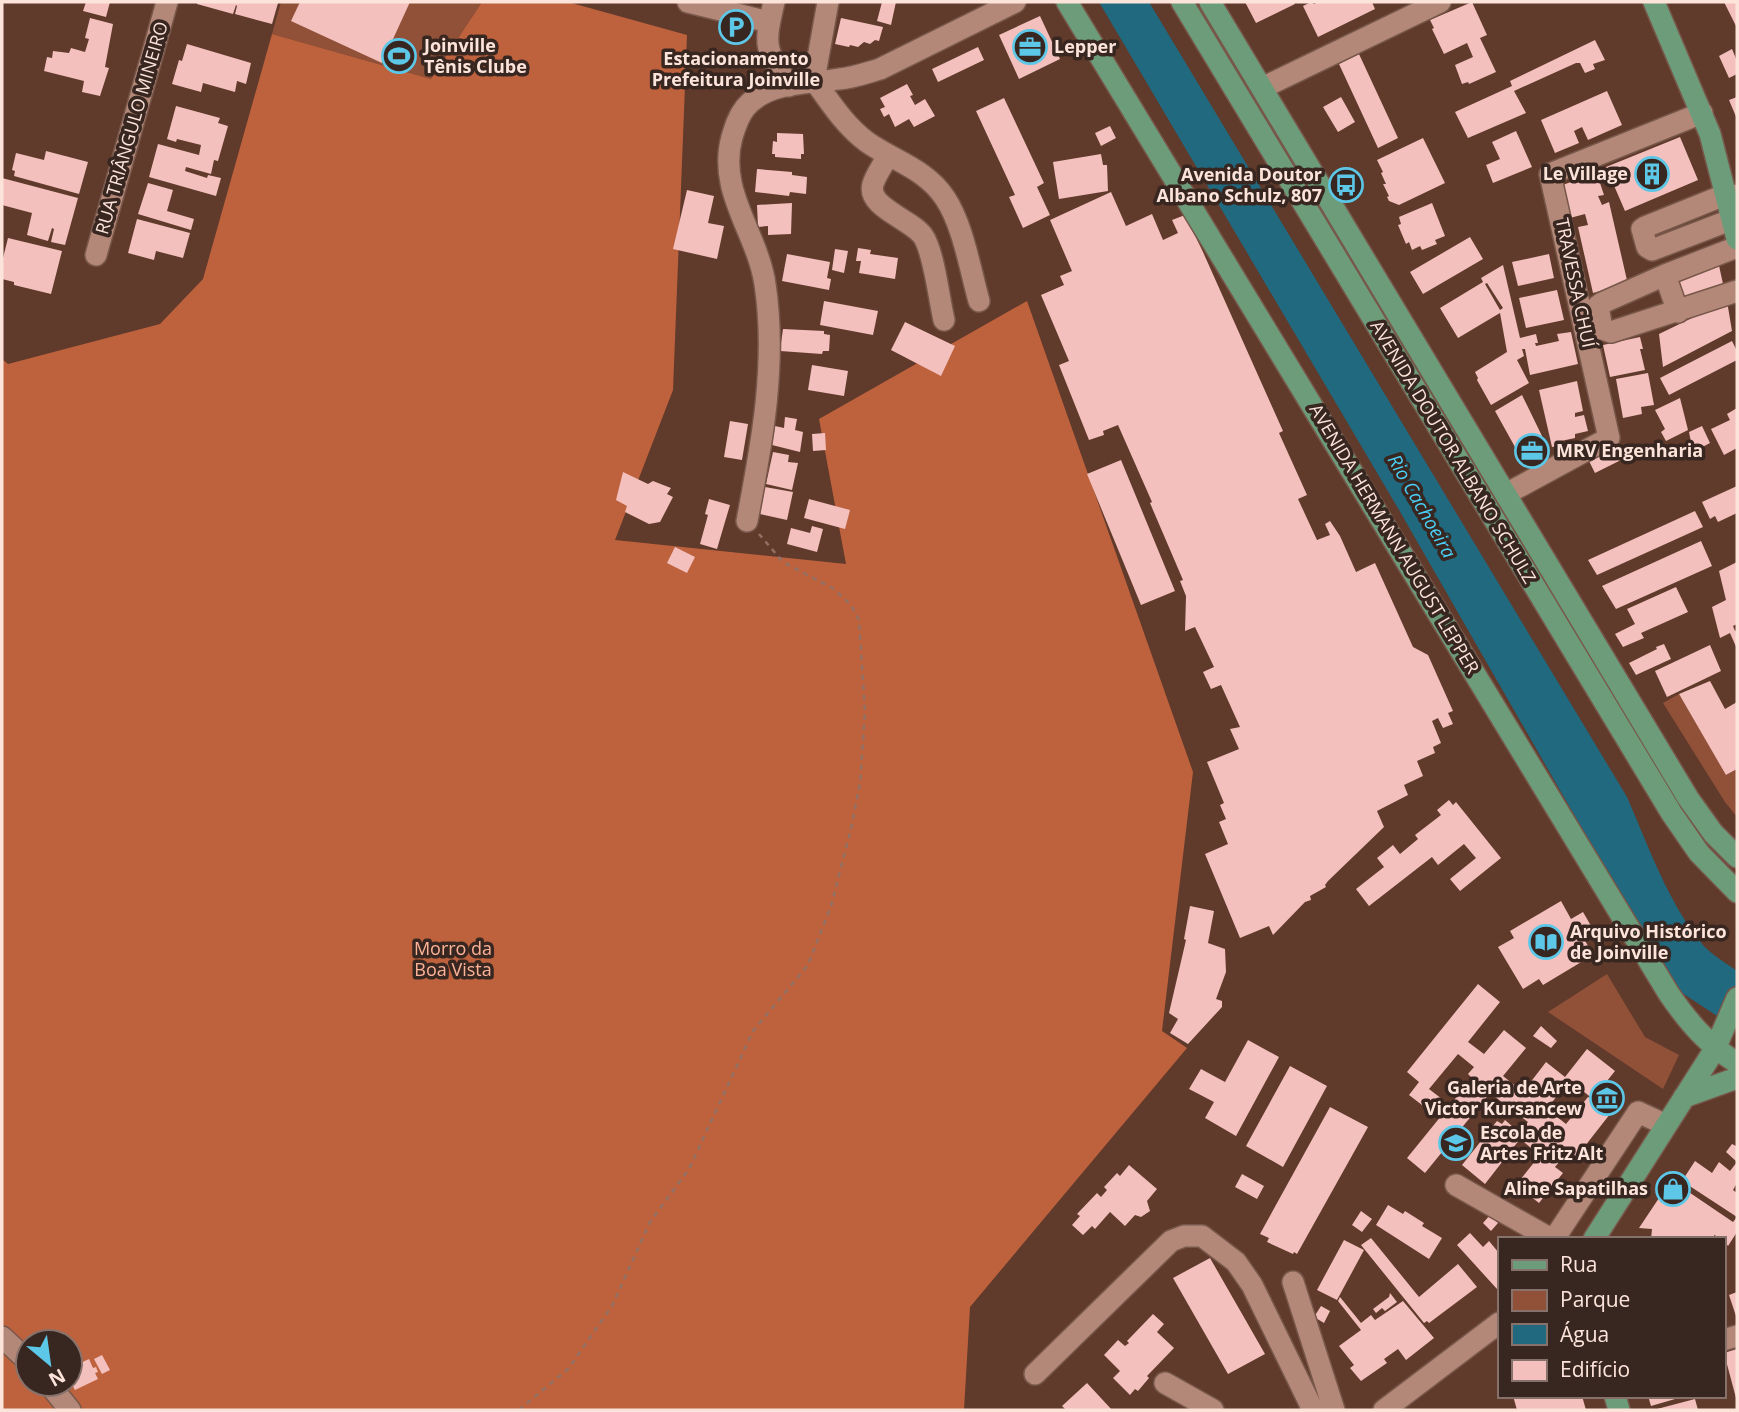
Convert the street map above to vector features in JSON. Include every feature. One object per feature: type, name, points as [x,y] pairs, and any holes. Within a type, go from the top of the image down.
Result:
[{"type":"main road","name":"AVENIDA HERMANN AUGUST LEPPER","points":[[1067,2],[1670,994],[1687,1020],[1715,1049],[1737,1063]]},
{"type":"main road","name":"AVENIDA DOUTOR ALBANO SCHULZ","points":[[1182,2],[1672,814],[1699,853],[1737,892]]},
{"type":"main road","name":"AVENIDA DOUTOR ALBANO SCHULZ","points":[[1210,2],[1688,797],[1713,833],[1735,854]]},
{"type":"main road","points":[[1654,2],[1702,113],[1732,195],[1735,229]]},
{"type":"main road","points":[[1595,1237],[1715,1049],[1737,998]]},
{"type":"main road","points":[[1684,1097],[1737,1078]]},
{"type":"street","name":"RUA TRIÂNGULO MINEIRO","points":[[96,255],[167,2]]},
{"type":"street","points":[[688,2],[772,12],[766,41],[768,51],[789,86]]},
{"type":"street","points":[[828,2],[814,80],[850,128],[866,142],[925,174],[945,198],[956,221],[979,301]]},
{"type":"street","points":[[747,521],[765,419],[768,309],[761,264],[728,176],[728,150],[736,124],[745,108],[771,90],[814,80],[837,80],[880,69],[1015,2]]},
{"type":"street","points":[[1262,88],[1440,2]]},
{"type":"street","name":"TRAVESSA CHUÍ","points":[[1506,494],[1609,438],[1550,174],[1702,113]]},
{"type":"street","points":[[888,155],[873,185],[872,195],[878,203],[914,226],[923,236],[929,250],[944,320]]},
{"type":"street","points":[[1732,195],[1645,227],[1642,233],[1647,247],[1652,250],[1735,229]]},
{"type":"street","points":[[1737,247],[1665,275],[1598,306],[1602,329],[1611,332],[1737,291]]},
{"type":"street","points":[[1665,275],[1678,312]]},
{"type":"street","points":[[1553,1237],[1638,1112],[1666,1125]]},
{"type":"street","points":[[1456,1185],[1548,1237]]},
{"type":"street","points":[[1035,1374],[1171,1241],[1184,1236],[1202,1236],[1236,1262],[1252,1285],[1308,1408]]},
{"type":"street","points":[[1293,1282],[1334,1410]]},
{"type":"street","points":[[1384,1410],[1498,1324]]},
{"type":"street","points":[[1165,1383],[1213,1410]]},
{"type":"path","points":[[519,1410],[568,1369],[612,1306],[649,1222],[688,1169],[752,1031],[808,965],[831,906],[851,829],[860,783],[865,712],[859,620],[851,605],[834,589],[783,562],[747,521]]},
{"type":"green space","name":"Joinville Tênis Clube","points":[[281,2],[482,2],[431,79],[272,34]]},
{"type":"green space","name":"Morro da Boa Vista","points":[[482,2],[568,2],[687,35],[673,390],[615,540],[846,564],[819,419],[1027,301],[1193,772],[1162,1031],[1187,1048],[970,1307],[964,1410],[2,1410],[2,359],[8,364],[160,324],[203,279],[272,34],[431,79]]},
{"type":"green space","points":[[1679,694],[1727,775],[1737,769],[1737,817],[1663,703]]},
{"type":"green space","points":[[1607,974],[1645,1037],[1679,1055],[1663,1089],[1548,1012]]},
{"type":"water","name":"Rio Cachoeira","points":[[1099,2],[1149,2],[1627,797],[1660,874],[1680,912],[1703,945],[1737,971],[1737,1029],[1682,993],[1669,980],[1399,510]]},
{"type":"building","points":[[86,2],[110,2],[106,17],[83,11]]},
{"type":"building","points":[[197,2],[278,3],[272,24],[235,14],[236,5],[233,14]]},
{"type":"building","points":[[300,2],[410,2],[382,63],[291,21]]},
{"type":"building","points":[[882,2],[896,2],[891,25],[877,21]]},
{"type":"building","points":[[1245,2],[1294,2],[1295,4],[1256,23]]},
{"type":"building","points":[[1311,2],[1372,2],[1375,9],[1318,37],[1303,6]]},
{"type":"building","points":[[1472,2],[1487,35],[1480,38],[1496,72],[1469,84],[1462,84],[1455,65],[1473,57],[1467,43],[1444,54],[1430,20]]},
{"type":"building","points":[[1724,2],[1737,2],[1737,28]]},
{"type":"building","name":"Lepper","points":[[1040,16],[1060,59],[1019,79],[999,35]]},
{"type":"building","points":[[90,18],[113,24],[105,67],[109,68],[100,96],[82,92],[84,81],[44,71],[47,57],[52,58],[53,51],[69,53],[71,48],[85,52]]},
{"type":"building","points":[[841,18],[883,27],[879,41],[875,40],[870,44],[864,42],[858,47],[835,44]]},
{"type":"building","points":[[1595,40],[1605,60],[1593,64],[1595,69],[1585,73],[1580,63],[1576,63],[1514,91],[1526,113],[1468,138],[1455,112],[1512,86],[1510,81]]},
{"type":"building","points":[[187,44],[251,63],[246,84],[237,81],[235,92],[203,83],[201,92],[172,84]]},
{"type":"building","points":[[978,47],[984,60],[938,82],[932,69]]},
{"type":"building","points":[[1732,49],[1737,61],[1737,74],[1729,78],[1719,56]]},
{"type":"building","points":[[1359,54],[1398,138],[1378,148],[1339,64]]},
{"type":"building","points":[[907,84],[915,105],[925,99],[935,116],[914,127],[909,119],[895,127],[889,114],[884,117],[880,109],[885,107],[880,98]]},
{"type":"building","points":[[1607,91],[1622,125],[1588,140],[1582,127],[1574,131],[1579,143],[1555,153],[1541,120]]},
{"type":"building","points":[[1341,97],[1355,122],[1338,132],[1323,107]]},
{"type":"building","points":[[1737,97],[1737,119],[1729,100]]},
{"type":"building","points":[[1004,98],[1044,183],[1037,187],[1050,215],[1023,228],[1009,197],[1015,195],[976,111]]},
{"type":"building","points":[[176,106],[220,118],[218,123],[228,126],[218,161],[214,160],[211,174],[186,167],[185,171],[207,178],[208,175],[221,178],[216,196],[149,177],[158,144],[199,155],[201,145],[167,139]]},
{"type":"building","points":[[1110,126],[1116,138],[1101,146],[1095,133]]},
{"type":"building","points":[[1516,131],[1532,167],[1493,183],[1486,165],[1500,159],[1492,142]]},
{"type":"building","points":[[777,133],[803,134],[804,154],[801,154],[801,159],[775,157],[775,154],[772,154]]},
{"type":"building","name":"Le Village","points":[[1680,137],[1698,180],[1625,211],[1606,167]]},
{"type":"building","points":[[1423,138],[1445,183],[1399,205],[1389,201],[1383,184],[1386,184],[1381,173],[1383,172],[1377,160]]},
{"type":"building","points":[[46,151],[88,162],[79,194],[14,176],[15,171],[12,170],[16,153],[44,160]]},
{"type":"building","points":[[1101,154],[1103,165],[1107,165],[1108,191],[1059,199],[1053,162]]},
{"type":"building","points":[[757,169],[792,172],[792,175],[807,177],[806,194],[790,192],[789,196],[755,192]]},
{"type":"building","points":[[1598,177],[1604,195],[1598,196],[1602,205],[1609,202],[1629,289],[1611,288],[1593,293],[1578,227],[1588,225],[1585,214],[1570,218],[1560,186],[1579,179],[1580,182]]},
{"type":"building","points":[[2,178],[78,198],[65,245],[51,242],[52,228],[48,241],[27,235],[32,213],[2,205]]},
{"type":"building","points":[[148,183],[173,190],[167,211],[194,219],[191,230],[138,214]]},
{"type":"building","points":[[687,190],[714,196],[708,223],[724,226],[717,259],[673,249]]},
{"type":"building","points":[[1111,192],[1126,226],[1152,214],[1163,240],[1178,233],[1172,220],[1185,215],[1283,431],[1279,433],[1307,495],[1298,499],[1317,540],[1330,535],[1325,524],[1330,521],[1356,572],[1375,563],[1413,647],[1428,655],[1453,711],[1448,713],[1453,724],[1443,728],[1438,718],[1432,721],[1441,743],[1433,747],[1435,753],[1417,761],[1423,776],[1404,785],[1408,795],[1377,811],[1384,827],[1328,881],[1326,887],[1310,896],[1311,900],[1305,902],[1273,935],[1269,926],[1240,938],[1205,854],[1228,844],[1219,822],[1226,819],[1220,805],[1224,803],[1207,762],[1239,749],[1230,729],[1240,727],[1221,685],[1211,689],[1203,672],[1214,667],[1195,627],[1185,631],[1186,596],[1180,581],[1183,580],[1118,425],[1103,431],[1104,435],[1089,440],[1059,365],[1069,361],[1041,295],[1064,285],[1060,276],[1072,271],[1050,220]]},
{"type":"building","points":[[792,203],[791,234],[768,235],[768,226],[758,227],[757,205]]},
{"type":"building","points":[[1432,203],[1445,236],[1435,240],[1437,244],[1422,250],[1420,246],[1412,250],[1409,242],[1406,244],[1398,225],[1401,224],[1399,217]]},
{"type":"building","points":[[137,219],[190,233],[183,258],[156,251],[154,260],[128,253]]},
{"type":"building","points":[[1470,237],[1483,259],[1423,294],[1410,272]]},
{"type":"building","points":[[8,238],[62,251],[51,294],[14,285],[14,282],[2,279],[2,262]]},
{"type":"building","points":[[858,248],[871,250],[870,254],[898,258],[895,279],[859,273],[861,261],[856,261]]},
{"type":"building","points":[[835,249],[848,251],[844,273],[832,270]]},
{"type":"building","points":[[787,254],[830,262],[827,278],[831,279],[829,290],[782,281]]},
{"type":"building","points":[[1549,254],[1554,278],[1518,286],[1512,262]]},
{"type":"building","points":[[1718,261],[1725,293],[1682,303],[1675,271]]},
{"type":"building","points":[[1503,265],[1520,338],[1536,334],[1536,346],[1559,341],[1557,334],[1571,332],[1578,364],[1530,375],[1525,349],[1522,349],[1524,356],[1517,360],[1529,383],[1491,405],[1475,372],[1507,352],[1500,313],[1458,338],[1440,308],[1483,282],[1481,278]],"holes":[[[1487,283],[1503,308],[1500,310],[1485,284]]]},
{"type":"building","points":[[1557,290],[1564,320],[1526,328],[1519,298]]},
{"type":"building","points":[[824,301],[878,311],[873,335],[820,325]]},
{"type":"building","points":[[1727,301],[1732,331],[1663,367],[1659,334]]},
{"type":"building","points":[[905,322],[955,346],[941,376],[891,350]]},
{"type":"building","points":[[783,329],[824,331],[824,334],[830,335],[829,351],[823,351],[822,354],[780,351]]},
{"type":"building","points":[[1640,337],[1645,370],[1610,377],[1603,345]]},
{"type":"building","points":[[1732,341],[1737,351],[1737,360],[1669,395],[1660,378]]},
{"type":"building","points":[[812,365],[848,371],[844,396],[808,390]]},
{"type":"building","points":[[1648,373],[1654,405],[1641,407],[1642,414],[1623,418],[1616,379]]},
{"type":"building","points":[[1577,381],[1583,411],[1575,413],[1575,417],[1584,415],[1588,431],[1575,434],[1575,438],[1561,441],[1562,445],[1552,447],[1539,390]]},
{"type":"building","points":[[1522,395],[1542,436],[1537,439],[1539,442],[1543,440],[1546,452],[1525,465],[1495,411]]},
{"type":"building","points":[[1680,398],[1688,430],[1666,441],[1661,432],[1665,429],[1655,410]]},
{"type":"building","points":[[1737,408],[1737,448],[1724,455],[1711,429],[1730,420],[1727,414]]},
{"type":"building","points":[[785,417],[797,419],[795,430],[803,432],[800,452],[772,445],[775,426],[784,428]]},
{"type":"building","points":[[730,421],[748,424],[742,460],[724,457]]},
{"type":"building","points":[[1702,426],[1710,443],[1693,452],[1689,432]]},
{"type":"building","points":[[825,433],[826,450],[813,451],[812,434]]},
{"type":"building","points":[[1614,446],[1621,460],[1595,473],[1588,459]]},
{"type":"building","points":[[773,452],[789,455],[788,462],[798,463],[792,490],[766,484]]},
{"type":"building","points":[[1121,460],[1175,591],[1141,605],[1087,474]]},
{"type":"building","points":[[623,472],[648,484],[653,481],[671,488],[667,494],[673,497],[660,522],[649,524],[625,512],[627,506],[616,500]]},
{"type":"building","points":[[1737,486],[1737,513],[1718,522],[1715,516],[1710,519],[1702,502]]},
{"type":"building","points":[[765,487],[793,492],[787,520],[760,514]]},
{"type":"building","points":[[709,499],[730,505],[717,549],[700,544],[708,515],[705,514]]},
{"type":"building","points":[[809,499],[850,510],[845,529],[804,518]]},
{"type":"building","points":[[1695,511],[1703,527],[1597,575],[1588,560]]},
{"type":"building","points":[[812,526],[823,529],[817,552],[787,544],[791,528],[810,533]]},
{"type":"building","points":[[1701,541],[1712,566],[1616,609],[1602,586]]},
{"type":"building","points":[[675,547],[695,557],[687,573],[667,563]]},
{"type":"building","points":[[1737,562],[1737,624],[1733,626],[1735,631],[1737,630],[1737,649],[1730,633],[1720,638],[1712,607],[1726,600],[1719,571]]},
{"type":"building","points":[[1676,587],[1688,612],[1641,633],[1644,638],[1623,647],[1615,634],[1635,624],[1627,609]]},
{"type":"building","points":[[1664,644],[1671,659],[1636,675],[1629,663]]},
{"type":"building","points":[[1710,645],[1721,671],[1667,697],[1655,671]]},
{"type":"building","points":[[1710,681],[1725,709],[1737,702],[1737,769],[1726,775],[1679,694]]},
{"type":"building","points":[[1449,800],[1453,805],[1456,802],[1501,858],[1460,891],[1450,879],[1476,858],[1464,844],[1438,865],[1432,857],[1369,906],[1356,889],[1384,867],[1377,858],[1393,845],[1400,854],[1418,839],[1415,835],[1441,815],[1437,810]]},
{"type":"building","name":"Arquivo Histórico de Joinville","points":[[1561,901],[1571,919],[1583,912],[1594,931],[1583,937],[1593,955],[1543,985],[1539,979],[1523,989],[1498,947],[1514,938],[1510,931]]},
{"type":"building","points":[[1190,906],[1214,911],[1208,943],[1225,949],[1226,972],[1216,999],[1222,1001],[1222,1007],[1188,1044],[1170,1033],[1178,1019],[1169,1013],[1186,940],[1184,939]]},
{"type":"building","points":[[1478,984],[1500,1002],[1468,1042],[1484,1054],[1504,1030],[1526,1048],[1503,1076],[1523,1092],[1546,1062],[1565,1077],[1587,1049],[1615,1071],[1603,1086],[1621,1100],[1574,1160],[1566,1153],[1555,1167],[1563,1173],[1539,1203],[1516,1185],[1540,1155],[1520,1139],[1485,1184],[1462,1165],[1497,1121],[1502,1124],[1505,1120],[1520,1133],[1528,1122],[1490,1093],[1425,1173],[1407,1158],[1472,1078],[1468,1074],[1474,1067],[1458,1054],[1429,1089],[1442,1099],[1431,1112],[1409,1095],[1419,1082],[1407,1072]],"holes":[[[1569,1080],[1593,1099],[1588,1097],[1566,1124],[1547,1109]]]},
{"type":"building","points":[[1541,1026],[1557,1041],[1551,1048],[1533,1036]]},
{"type":"building","points":[[1248,1040],[1279,1057],[1236,1136],[1205,1118],[1214,1102],[1189,1089],[1201,1069],[1225,1082]]},
{"type":"building","points":[[1290,1066],[1327,1086],[1283,1167],[1246,1146]]},
{"type":"building","points":[[1330,1107],[1368,1127],[1297,1254],[1293,1254],[1267,1242],[1269,1238],[1260,1234]]},
{"type":"building","points":[[1732,1144],[1737,1145],[1737,1162],[1726,1152]]},
{"type":"building","points":[[1695,1161],[1712,1173],[1719,1162],[1730,1171],[1737,1162],[1737,1183],[1733,1190],[1737,1193],[1737,1217],[1682,1181]]},
{"type":"building","points":[[1129,1165],[1157,1189],[1147,1201],[1150,1211],[1141,1217],[1135,1215],[1125,1226],[1110,1212],[1095,1229],[1092,1226],[1083,1235],[1072,1225],[1080,1216],[1077,1214],[1097,1193],[1101,1197],[1107,1190],[1104,1187],[1117,1173],[1120,1176]]},
{"type":"building","points":[[1242,1174],[1264,1186],[1257,1199],[1235,1187]]},
{"type":"building","points":[[1671,1180],[1733,1222],[1737,1217],[1737,1232],[1728,1246],[1725,1237],[1651,1237],[1652,1229],[1639,1228]]},
{"type":"building","points":[[1388,1205],[1403,1214],[1405,1211],[1442,1238],[1429,1259],[1376,1225]]},
{"type":"building","points":[[1361,1211],[1372,1219],[1362,1232],[1352,1225]]},
{"type":"building","points":[[1490,1215],[1498,1223],[1491,1231],[1483,1223]]},
{"type":"building","points":[[1470,1233],[1483,1247],[1489,1241],[1498,1252],[1497,1289],[1457,1245]]},
{"type":"building","points":[[1371,1238],[1419,1297],[1458,1264],[1477,1287],[1429,1323],[1424,1323],[1361,1245]]},
{"type":"building","points":[[1344,1240],[1364,1250],[1337,1300],[1317,1290]]},
{"type":"building","points":[[1210,1258],[1265,1354],[1228,1374],[1173,1278]]},
{"type":"building","points":[[1737,1292],[1737,1319],[1729,1295]]},
{"type":"building","points":[[1390,1293],[1397,1302],[1385,1311],[1382,1308],[1376,1313],[1373,1309],[1389,1297]]},
{"type":"building","points":[[1340,1297],[1361,1323],[1371,1315],[1375,1320],[1403,1301],[1434,1338],[1406,1360],[1398,1349],[1384,1359],[1387,1363],[1361,1381],[1350,1368],[1354,1365],[1339,1346],[1361,1330],[1338,1301]]},
{"type":"building","points":[[1321,1306],[1330,1311],[1324,1323],[1314,1317]]},
{"type":"building","points":[[1153,1314],[1164,1324],[1157,1332],[1174,1348],[1147,1376],[1149,1378],[1138,1391],[1135,1389],[1130,1395],[1113,1378],[1120,1371],[1104,1355],[1118,1340],[1125,1346],[1129,1343],[1127,1341]]},
{"type":"building","points":[[1737,1349],[1737,1398],[1725,1357],[1725,1353]]},
{"type":"building","points":[[102,1355],[110,1370],[102,1374],[94,1359]]},
{"type":"building","points":[[89,1359],[93,1368],[96,1367],[98,1379],[84,1386],[84,1361]]},
{"type":"building","points":[[1087,1383],[1112,1410],[1066,1410],[1062,1406]]},
{"type":"building","points":[[1514,1398],[1583,1398],[1586,1410],[1517,1410]]},
{"type":"building","points":[[1649,1398],[1679,1398],[1651,1406]]},
{"type":"building","points":[[1695,1399],[1698,1410],[1657,1410],[1657,1409]]},
{"type":"place","name":"Estacionamento Prefeitura Joinville","points":[[736,27]]},
{"type":"place","name":"Lepper","points":[[1030,47]]},
{"type":"place","name":"Joinville Tênis Clube","points":[[399,56]]},
{"type":"place","name":"Le Village","points":[[1652,174]]},
{"type":"place","name":"Avenida Doutor Albano Schulz, 807","points":[[1346,185]]},
{"type":"place","name":"MRV Engenharia","points":[[1532,451]]},
{"type":"place","name":"Arquivo Histórico de Joinville","points":[[1546,942]]},
{"type":"place","name":"Galeria de Arte Victor Kursancew","points":[[1607,1098]]},
{"type":"place","name":"Escola de Artes Fritz Alt","points":[[1456,1143]]},
{"type":"place","name":"Aline Sapatilhas","points":[[1673,1189]]}]
